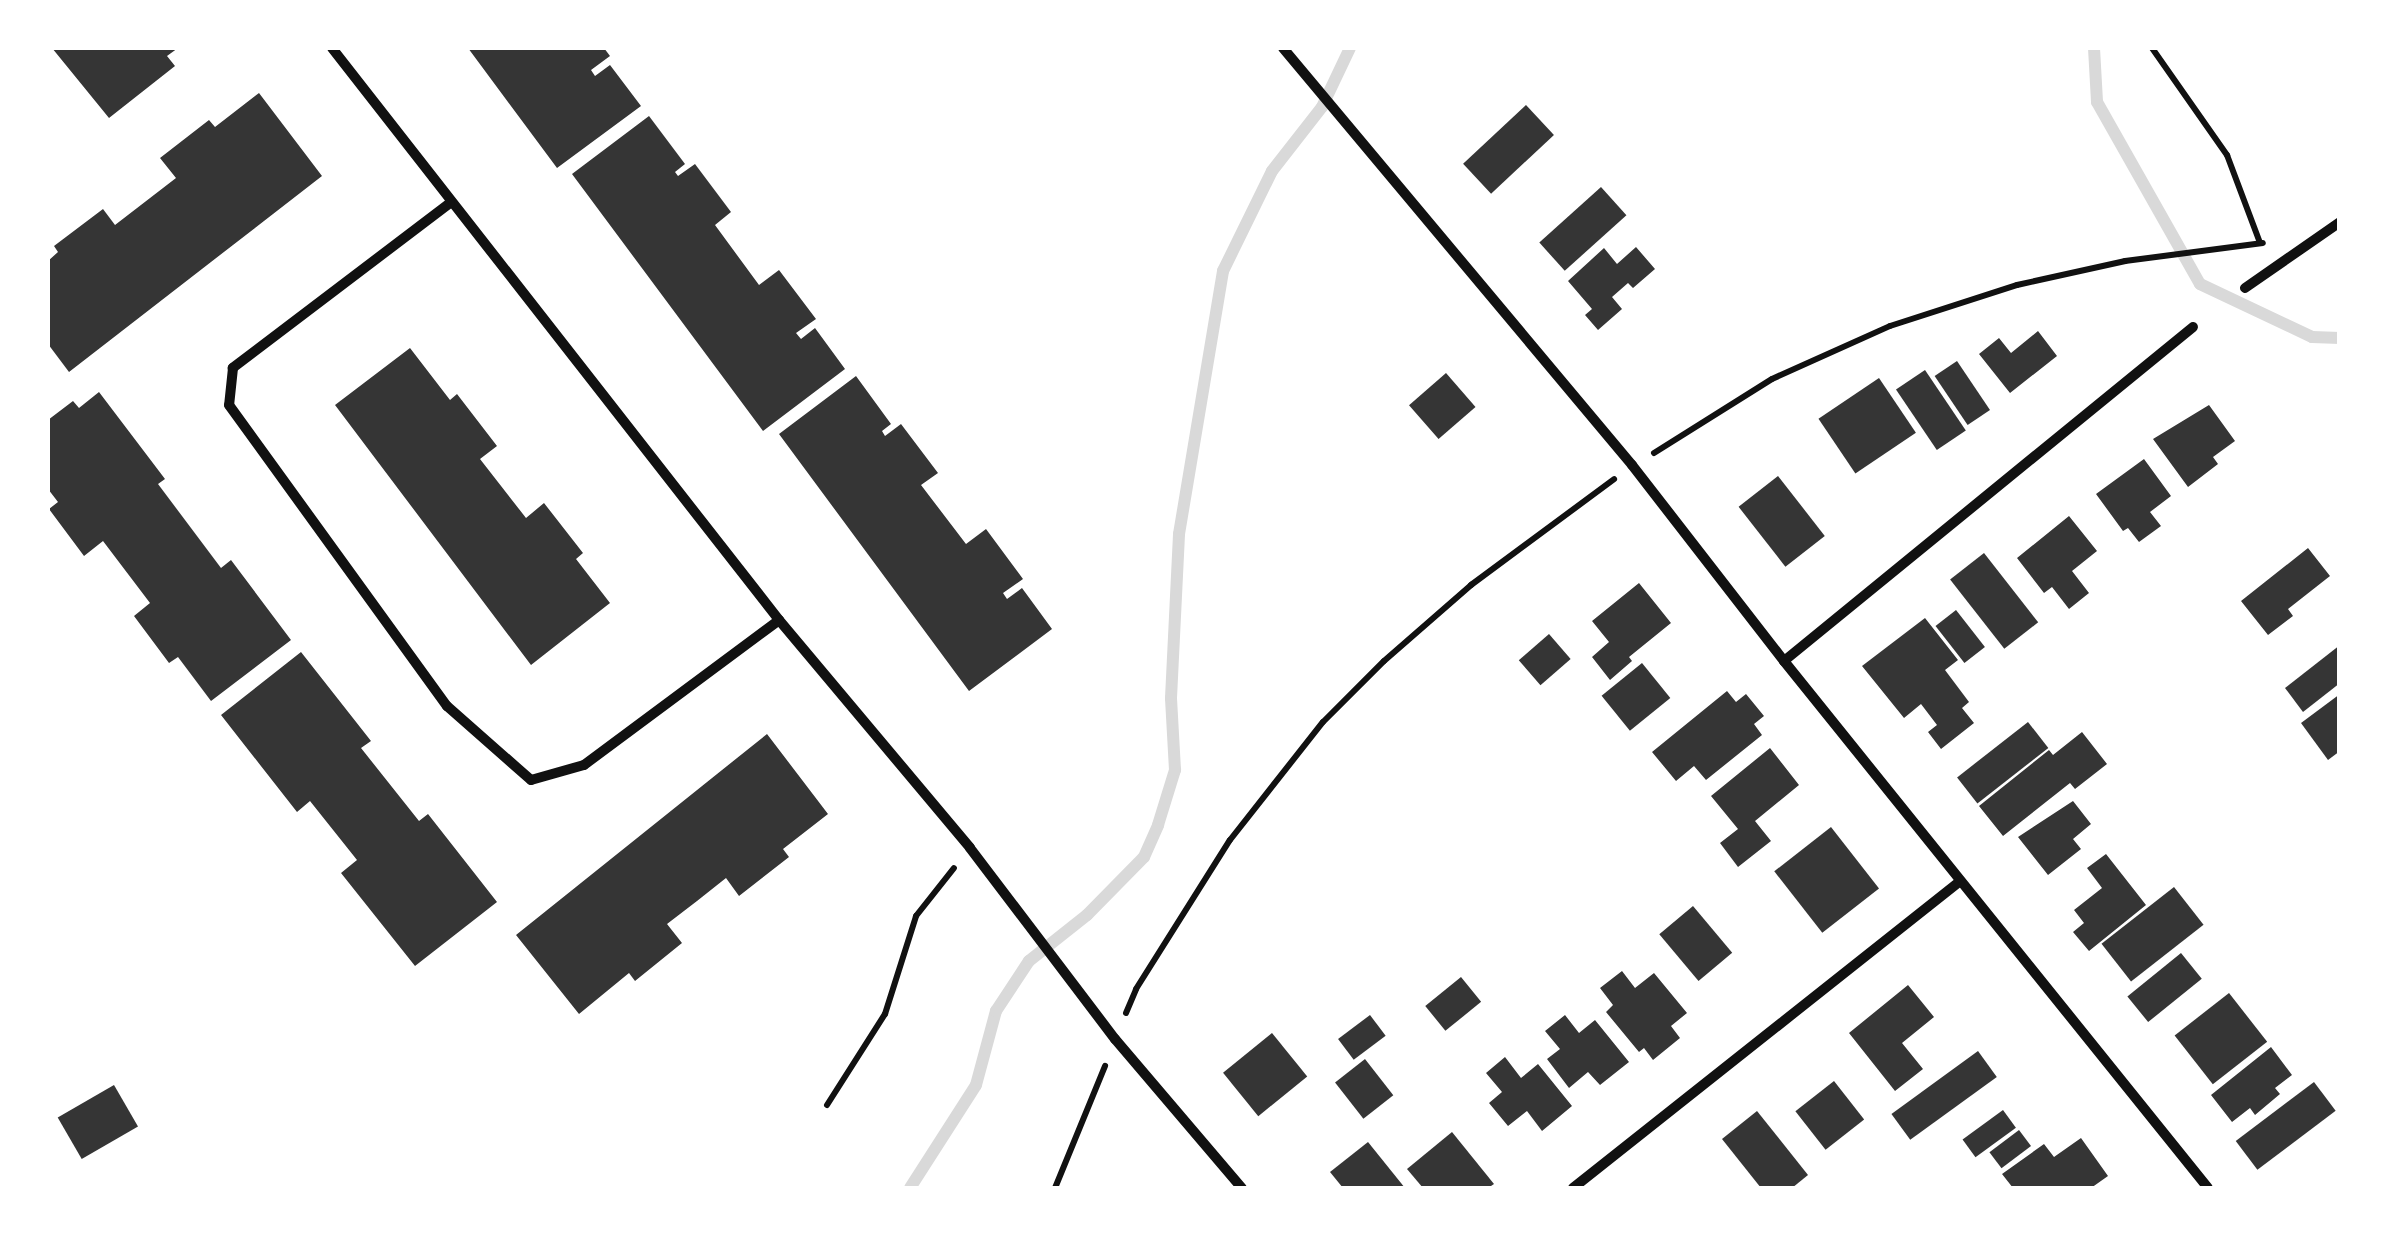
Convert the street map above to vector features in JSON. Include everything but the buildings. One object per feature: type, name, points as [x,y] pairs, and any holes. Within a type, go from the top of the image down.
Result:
[{"type":"street","points":[[332,48],[778,620],[970,848],[1115,1039],[1242,1188]]},
{"type":"street","points":[[1283,48],[1632,465],[1784,661],[2208,1188]]},
{"type":"street","points":[[450,203],[232,368],[229,404],[448,706],[531,780],[584,765],[778,620]]},
{"type":"street","points":[[2245,288],[2340,222]]},
{"type":"street","points":[[1784,661],[2193,327]]},
{"type":"street","points":[[1573,1188],[1960,880]]},
{"type":"path","points":[[2152,48],[2227,155],[2260,243]]},
{"type":"path","points":[[1055,1188],[1136,989],[1230,840],[1322,722],[1384,661],[1472,585],[1632,465],[1772,379],[1890,326],[2018,285],[2218,246]]},
{"type":"path","points":[[827,1105],[884,1014],[916,916],[970,848]]},
{"type":"waterway","points":[[910,1188],[976,1085],[996,1011],[1029,961],[1087,915],[1144,857],[1158,825],[1175,770],[1171,698],[1179,534],[1223,271],[1272,171],[1322,107],[1350,48]]},
{"type":"waterway","points":[[2094,48],[2097,102],[2200,284],[2312,337],[2340,338]]}]
